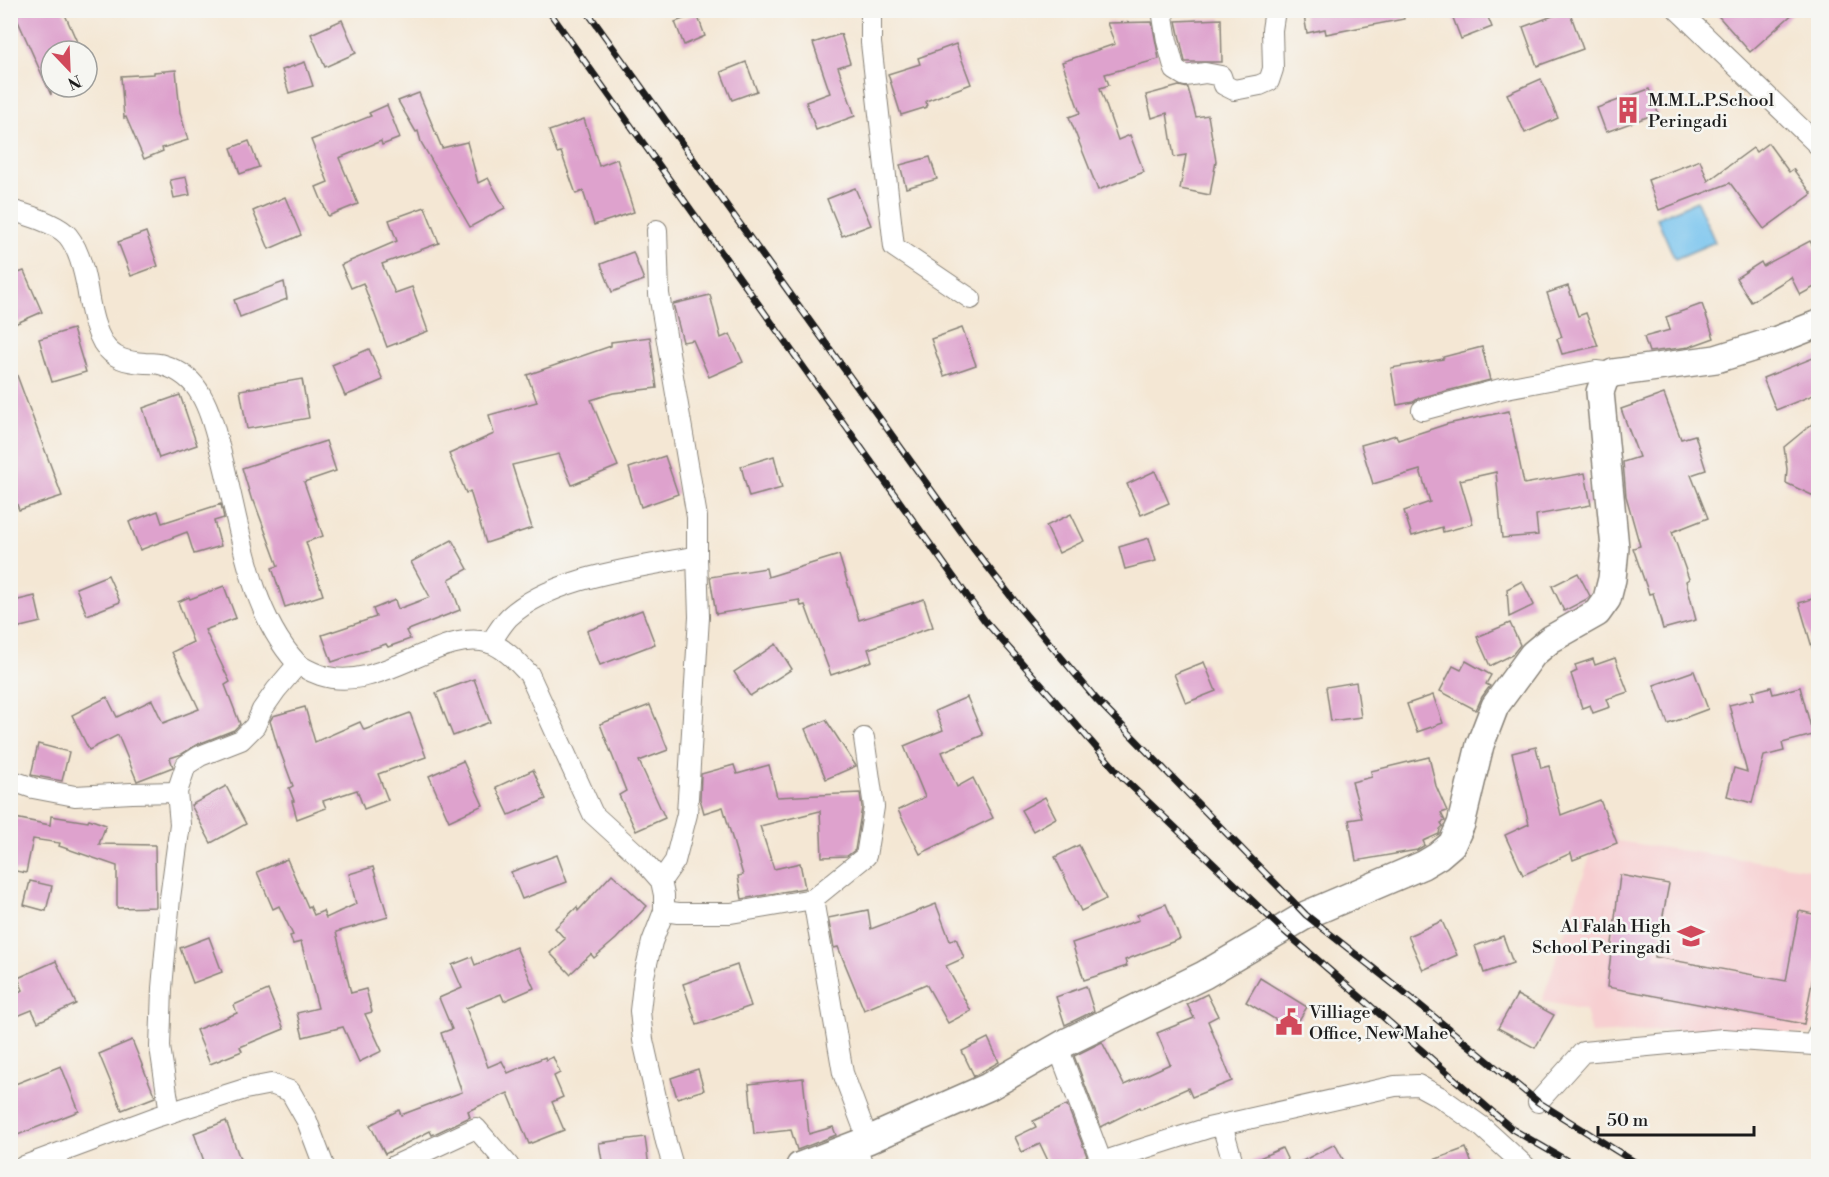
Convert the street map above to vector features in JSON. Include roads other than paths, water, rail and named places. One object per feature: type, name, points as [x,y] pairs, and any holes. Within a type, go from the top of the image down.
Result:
[{"type":"main road","points":[[800,1167],[862,1151],[988,1088],[1058,1047],[1204,975],[1306,915],[1423,865],[1438,856],[1452,843],[1461,824],[1480,745],[1495,706],[1533,654],[1551,639],[1597,613],[1607,599],[1612,579],[1615,548],[1600,392],[1605,378],[1613,373],[1716,359],[1777,340],[1818,324]]},
{"type":"street","points":[[873,10],[871,15],[872,53],[894,247],[971,299]]},
{"type":"street","points":[[1162,10],[1174,70],[1185,76],[1204,74],[1221,76],[1224,85],[1234,90],[1269,81],[1273,69],[1272,30],[1275,10]]},
{"type":"street","points":[[1678,10],[1818,145]]},
{"type":"street","points":[[10,210],[39,218],[67,234],[83,270],[93,323],[103,343],[115,358],[137,363],[162,364],[188,377],[201,395],[214,427],[227,473],[238,531],[262,609],[280,640],[298,664],[313,673],[331,679],[355,678],[393,668],[445,646],[466,640],[490,643],[511,656],[529,674],[593,814],[639,856],[661,881],[664,911],[652,942],[640,1011],[643,1040],[673,1167]]},
{"type":"street","points":[[657,230],[659,294],[697,517],[699,617],[687,814],[675,861],[661,881]]},
{"type":"street","points":[[1422,410],[1501,389],[1596,371],[1613,373]]},
{"type":"street","points":[[490,643],[509,617],[546,592],[601,575],[697,556]]},
{"type":"street","points":[[170,1113],[160,1047],[162,988],[180,824],[177,792],[186,765],[200,756],[241,740],[255,726],[262,710],[298,664]]},
{"type":"street","points":[[664,911],[731,913],[813,898],[867,856],[874,807],[864,738]]},
{"type":"street","points":[[10,780],[33,788],[75,796],[177,792]]},
{"type":"street","points":[[813,898],[843,1073],[862,1151]]},
{"type":"street","points":[[1538,1102],[1583,1052],[1723,1039],[1814,1045],[1818,1033]]},
{"type":"street","points":[[1058,1047],[1098,1165],[1208,1128],[1395,1086],[1418,1085],[1482,1126],[1525,1167]]},
{"type":"street","points":[[24,1167],[170,1113],[245,1089],[271,1084],[290,1091],[307,1121],[324,1167]]},
{"type":"street","points":[[1222,1125],[1234,1167]]},
{"type":"street","points":[[394,1167],[476,1128],[509,1167]]},
{"type":"water","points":[[1697,201],[1715,242],[1675,259],[1657,218]]},
{"type":"railway","points":[[548,10],[985,621],[1123,778],[1282,929],[1512,1129],[1576,1166]]},
{"type":"railway","points":[[586,10],[973,548],[1096,699],[1306,915],[1538,1102],[1641,1166]]},
{"type":"place","name":"M.M.L.P.School Peringadi","points":[[1628,110]]},
{"type":"place","name":"Al Falah High School Peringadi","points":[[1691,936]]},
{"type":"place","name":"Villiage Office, New Mahe","points":[[1289,1022]]}]
